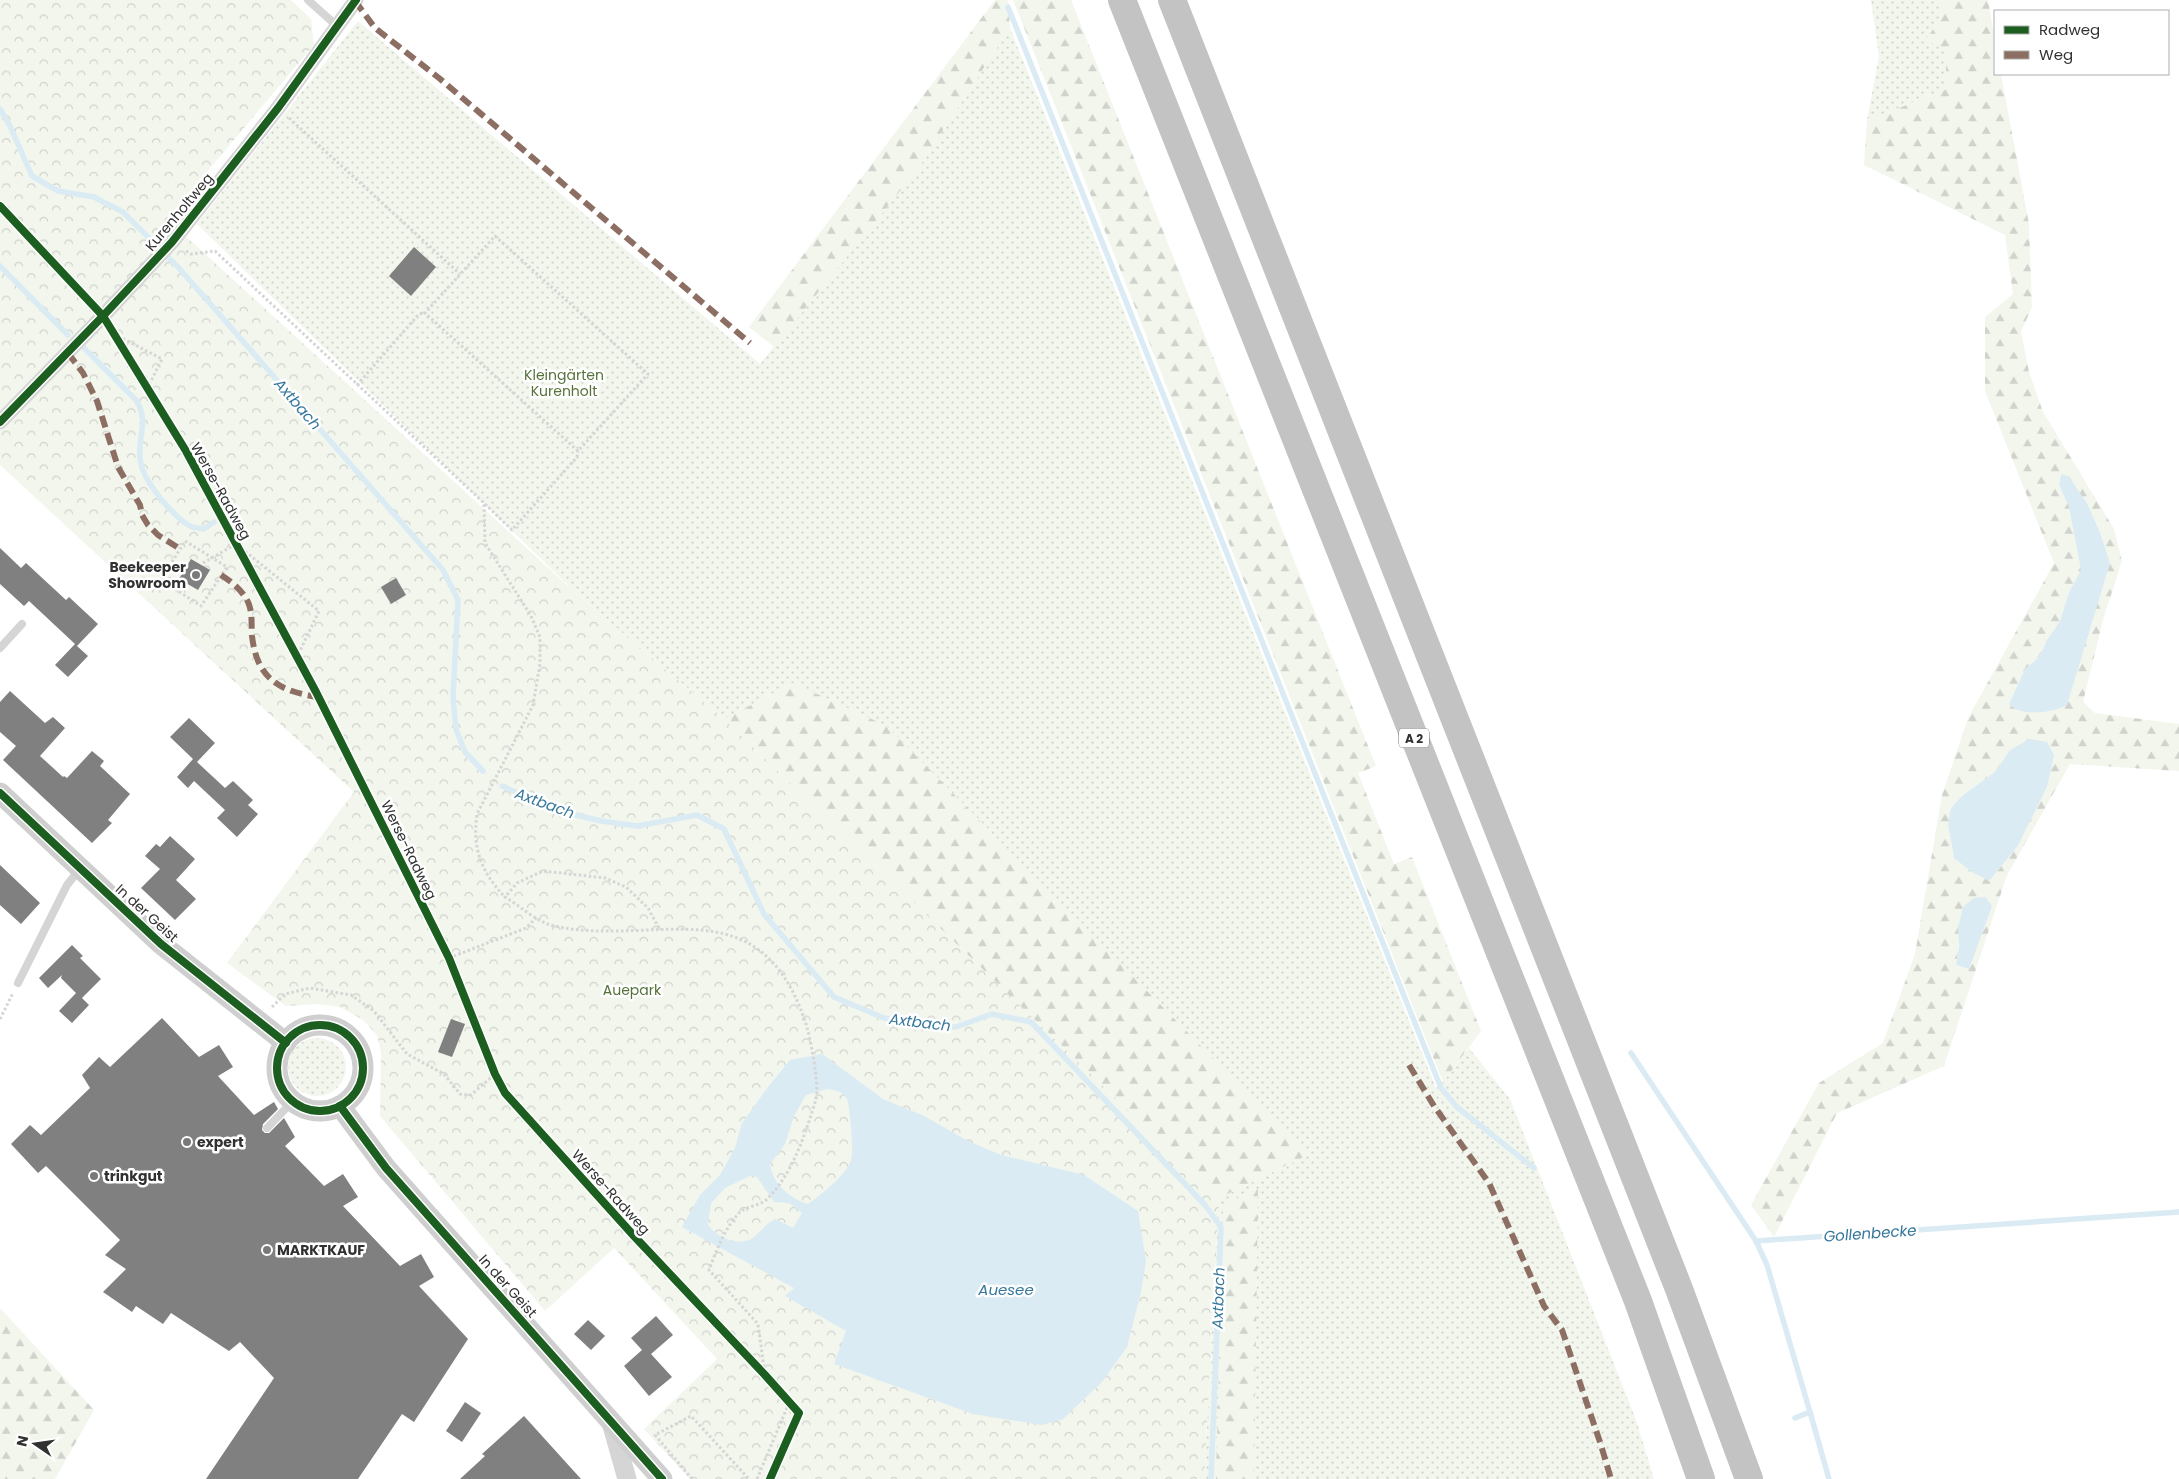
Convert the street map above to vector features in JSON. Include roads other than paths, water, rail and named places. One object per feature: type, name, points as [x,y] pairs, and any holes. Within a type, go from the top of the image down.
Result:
[{"type":"highway","name":"A 2","points":[[1122,0],[1638,1301],[1701,1479]]},
{"type":"highway","points":[[1172,0],[1679,1289],[1749,1479]]},
{"type":"main road","name":"In der Geist","points":[[0,793],[162,944],[258,1022],[286,1042]]},
{"type":"main road","points":[[316,1026],[333,1028],[349,1036],[359,1050],[363,1068],[357,1090],[350,1100],[328,1110],[316,1111],[303,1108],[292,1101],[284,1091],[279,1080],[280,1054],[286,1042],[294,1034],[305,1028],[316,1026]]},
{"type":"main road","name":"In der Geist","points":[[340,1106],[386,1168],[662,1479]]},
{"type":"street","name":"Kurenholtweg","points":[[0,422],[104,316],[172,242],[278,108],[356,0]]},
{"type":"street","points":[[609,1418],[627,1479]]},
{"type":"lane","points":[[308,0],[337,26]]},
{"type":"lane","points":[[0,648],[22,624]]},
{"type":"lane","points":[[18,983],[67,885],[81,869]]},
{"type":"lane","points":[[267,1128],[292,1101]]},
{"type":"water","points":[[2061,474],[2068,476],[2087,503],[2101,535],[2110,563],[2067,705],[2045,712],[2021,711],[2009,704],[2025,669],[2039,657],[2047,640],[2060,621],[2069,592],[2081,570],[2069,507],[2059,485]]},
{"type":"water","points":[[2029,739],[2047,742],[2054,755],[2047,787],[2017,847],[1989,881],[1972,872],[1954,858],[1948,825],[1951,808],[1962,796],[1996,771],[2009,751]]},
{"type":"water","points":[[1985,897],[1992,906],[1969,969],[1956,965],[1959,946],[1958,928],[1963,907],[1974,898]]},
{"type":"water","name":"Auesee","points":[[822,1054],[883,1099],[924,1116],[968,1141],[1001,1155],[1084,1175],[1138,1211],[1146,1261],[1141,1292],[1127,1347],[1102,1382],[1063,1419],[1042,1425],[973,1414],[834,1364],[846,1331],[785,1296],[794,1288],[682,1227],[700,1195],[720,1175],[735,1148],[742,1123],[790,1060]],"holes":[[[827,1089],[836,1090],[847,1099],[852,1155],[848,1166],[839,1178],[808,1204],[783,1190],[774,1178],[770,1164],[785,1144],[794,1116],[806,1095]],[[750,1176],[757,1177],[774,1202],[789,1203],[802,1213],[793,1228],[775,1219],[768,1223],[754,1237],[742,1242],[729,1240],[712,1230],[708,1225],[711,1203],[725,1188]]]},
{"type":"waterway","points":[[1008,7],[1441,1088],[1457,1107],[1534,1168]]},
{"type":"waterway","name":"Axtbach","points":[[0,109],[10,126],[32,176],[58,191],[94,197],[123,212],[178,267],[443,570],[458,600],[453,697],[456,729],[465,752],[483,771]]},
{"type":"waterway","points":[[0,266],[68,335]]},
{"type":"waterway","points":[[81,345],[136,400],[140,408],[143,424],[140,447],[141,464],[154,490],[169,509],[192,527],[204,529],[214,522]]},
{"type":"waterway","name":"Axtbach","points":[[502,786],[559,811],[601,821],[637,826],[697,815],[724,829],[764,914],[834,997],[884,1018],[917,1025],[956,1027],[992,1014],[1031,1022],[1205,1205],[1221,1227],[1211,1479]]},
{"type":"waterway","points":[[1631,1053],[1756,1241],[1767,1265],[1810,1412],[1795,1418]]},
{"type":"waterway","name":"Gollenbecke","points":[[1756,1241],[2179,1212]]},
{"type":"waterway","points":[[1810,1412],[1829,1479]]},
{"type":"place","name":"Beekeeper Showroom","points":[[196,575]]},
{"type":"place","name":"expert","points":[[187,1142]]},
{"type":"place","name":"trinkgut","points":[[94,1176]]},
{"type":"place","name":"MARKTKAUF","points":[[267,1250]]},
{"type":"park label","name":"Kleingärten Kurenholt","points":[[564,384]]},
{"type":"park label","name":"Auepark","points":[[632,990]]}]
